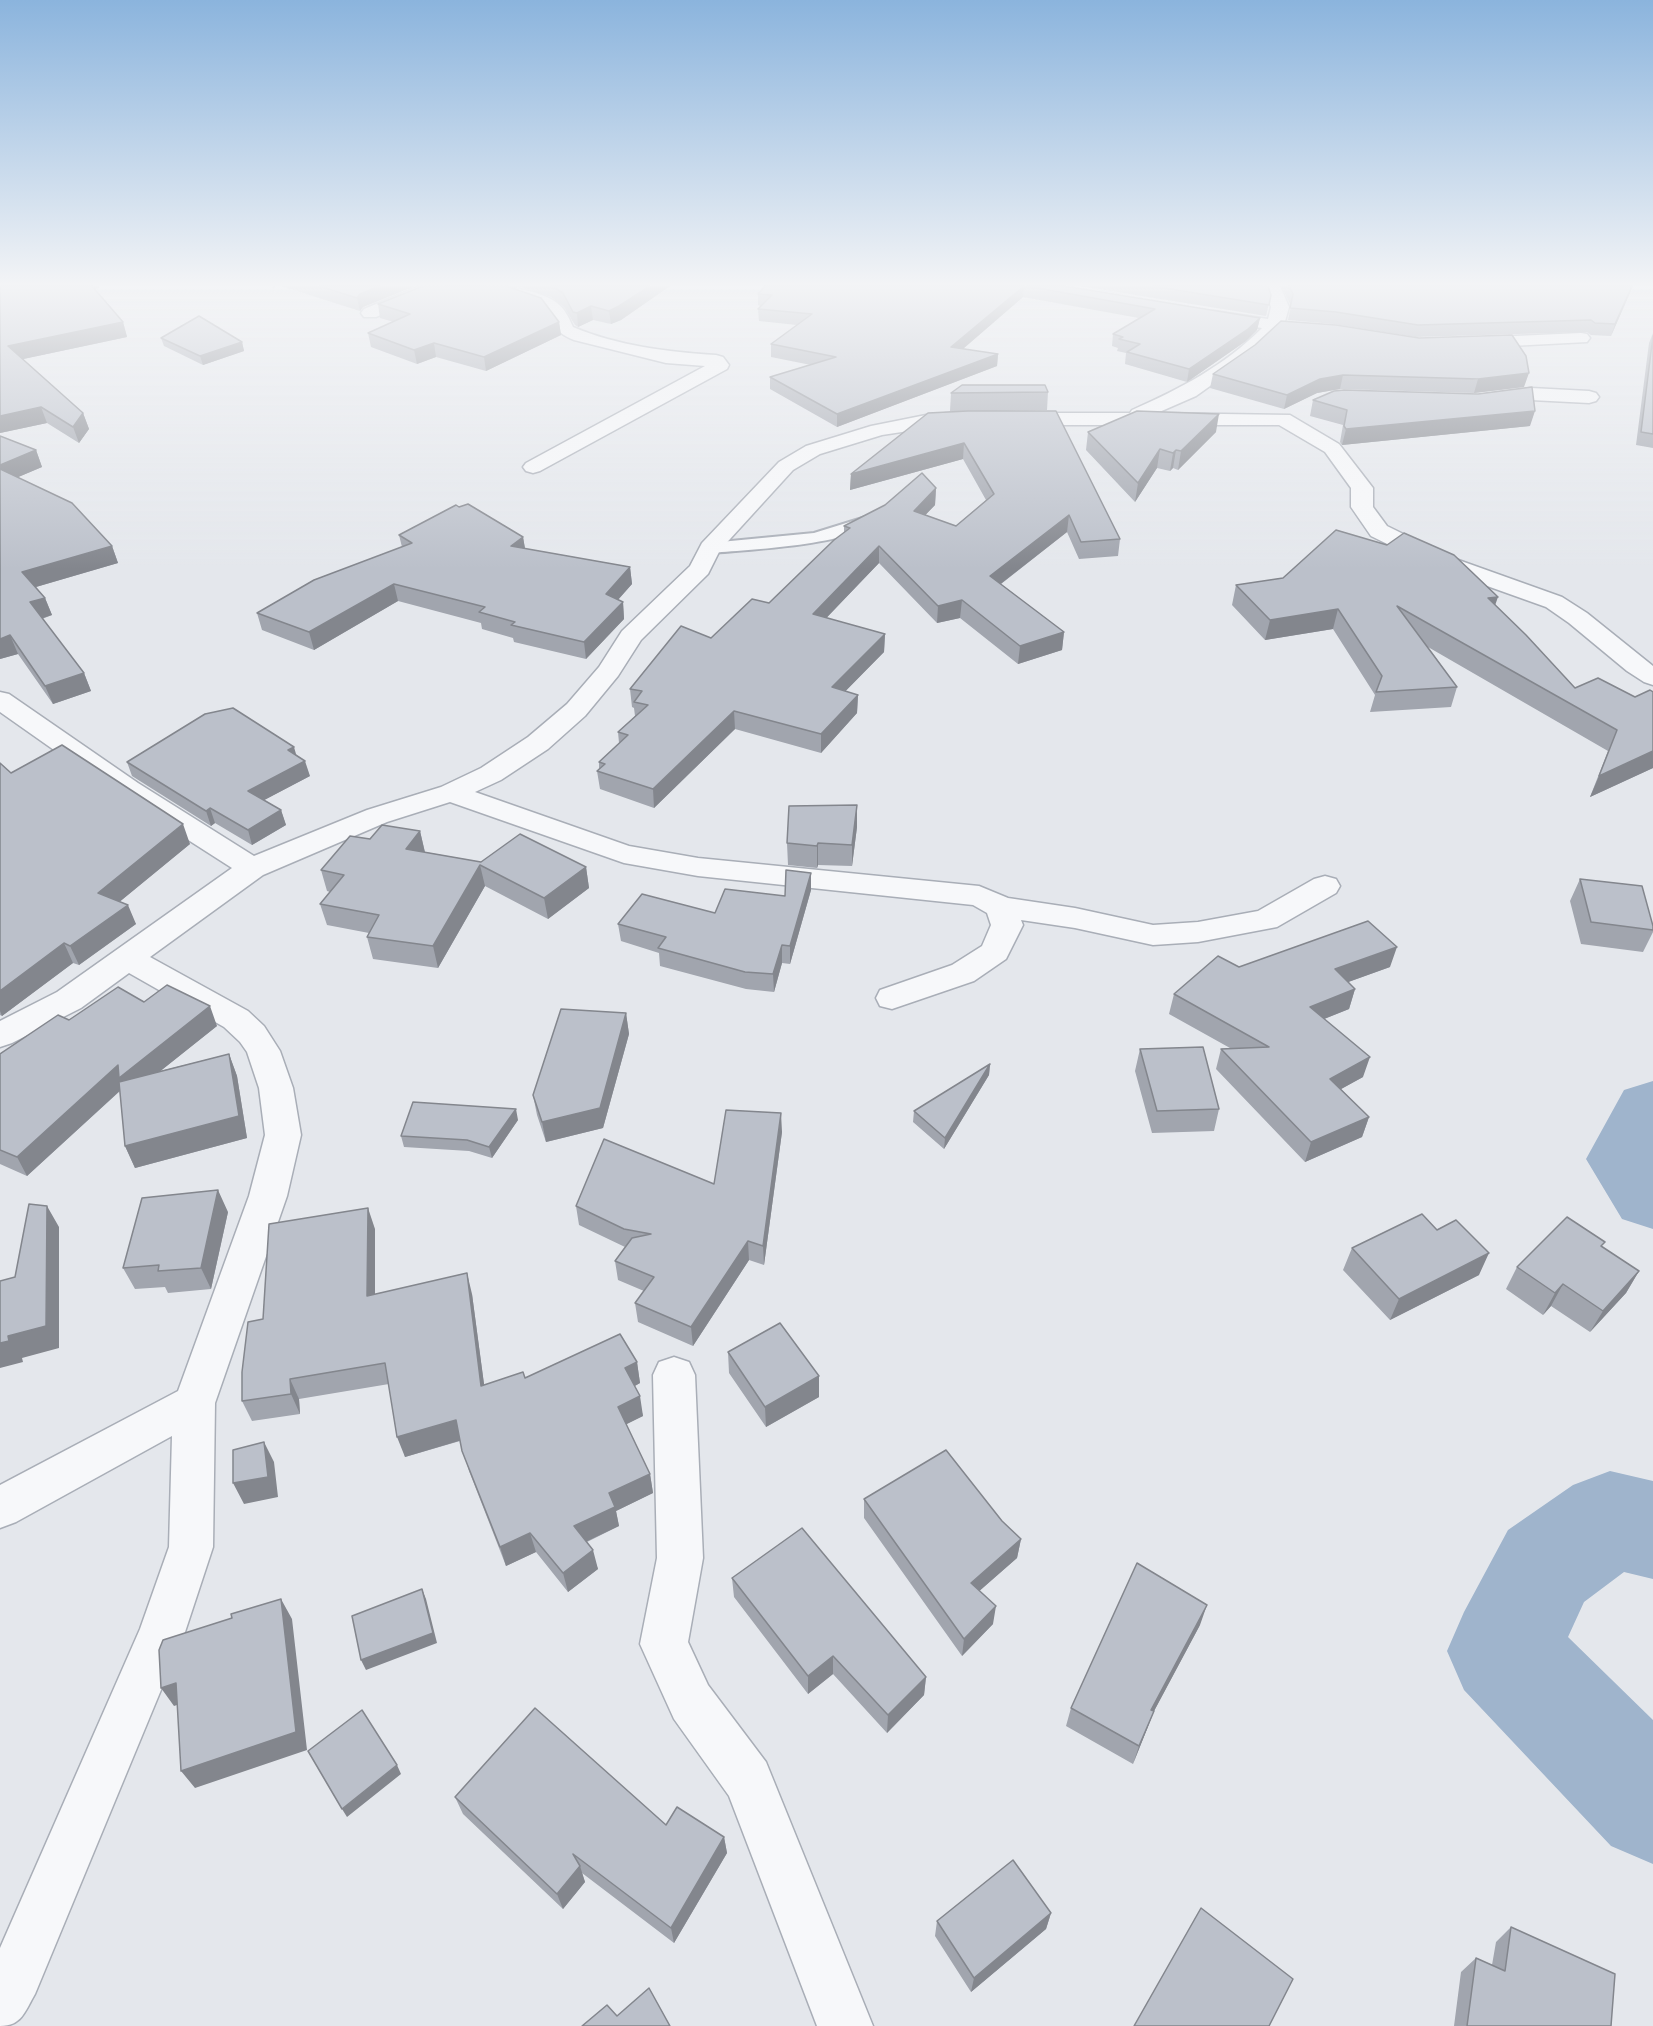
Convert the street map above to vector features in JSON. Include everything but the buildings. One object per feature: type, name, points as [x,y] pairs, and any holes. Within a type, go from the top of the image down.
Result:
[{"type":"street","points":[[533,467],[691,381]]},
{"type":"street","points":[[1126,420],[1190,392],[1207,381]]},
{"type":"street","points":[[1473,401],[1531,394],[1589,397]]},
{"type":"street","points":[[0,1035],[69,1000],[252,868],[377,816],[451,794],[491,774],[529,749],[576,710],[609,671],[630,636],[700,569],[710,548],[786,466],[813,450],[878,430],[926,421],[967,418],[1283,419],[1307,408]]},
{"type":"street","points":[[1283,419],[1332,448],[1362,488],[1362,507],[1379,531],[1442,562],[1554,602],[1653,677]]},
{"type":"street","points":[[0,700],[128,789],[252,868]]},
{"type":"street","points":[[451,794],[624,854],[698,867],[979,896],[1001,907],[1076,918],[1153,935],[1198,932],[1266,920],[1325,886]]},
{"type":"street","points":[[892,998],[963,973],[995,952],[1007,926],[1001,907]]},
{"type":"street","points":[[0,2002],[16,1975],[162,1632],[191,1547],[194,1403],[268,1196],[283,1136],[276,1088],[263,1051],[252,1034],[236,1019],[158,974],[125,958]]},
{"type":"street","points":[[674,1375],[680,1558],[664,1644],[691,1702],[748,1780],[845,2026]]},
{"type":"street","points":[[0,1509],[194,1403]]},
{"type":"lane","points":[[710,548],[806,538],[857,527],[885,511]]},
{"type":"waterway","points":[[1653,1112],[1629,1159],[1653,1195]]},
{"type":"waterway","points":[[1653,1530],[1610,1520],[1546,1566],[1503,1651],[1653,1804]]}]
